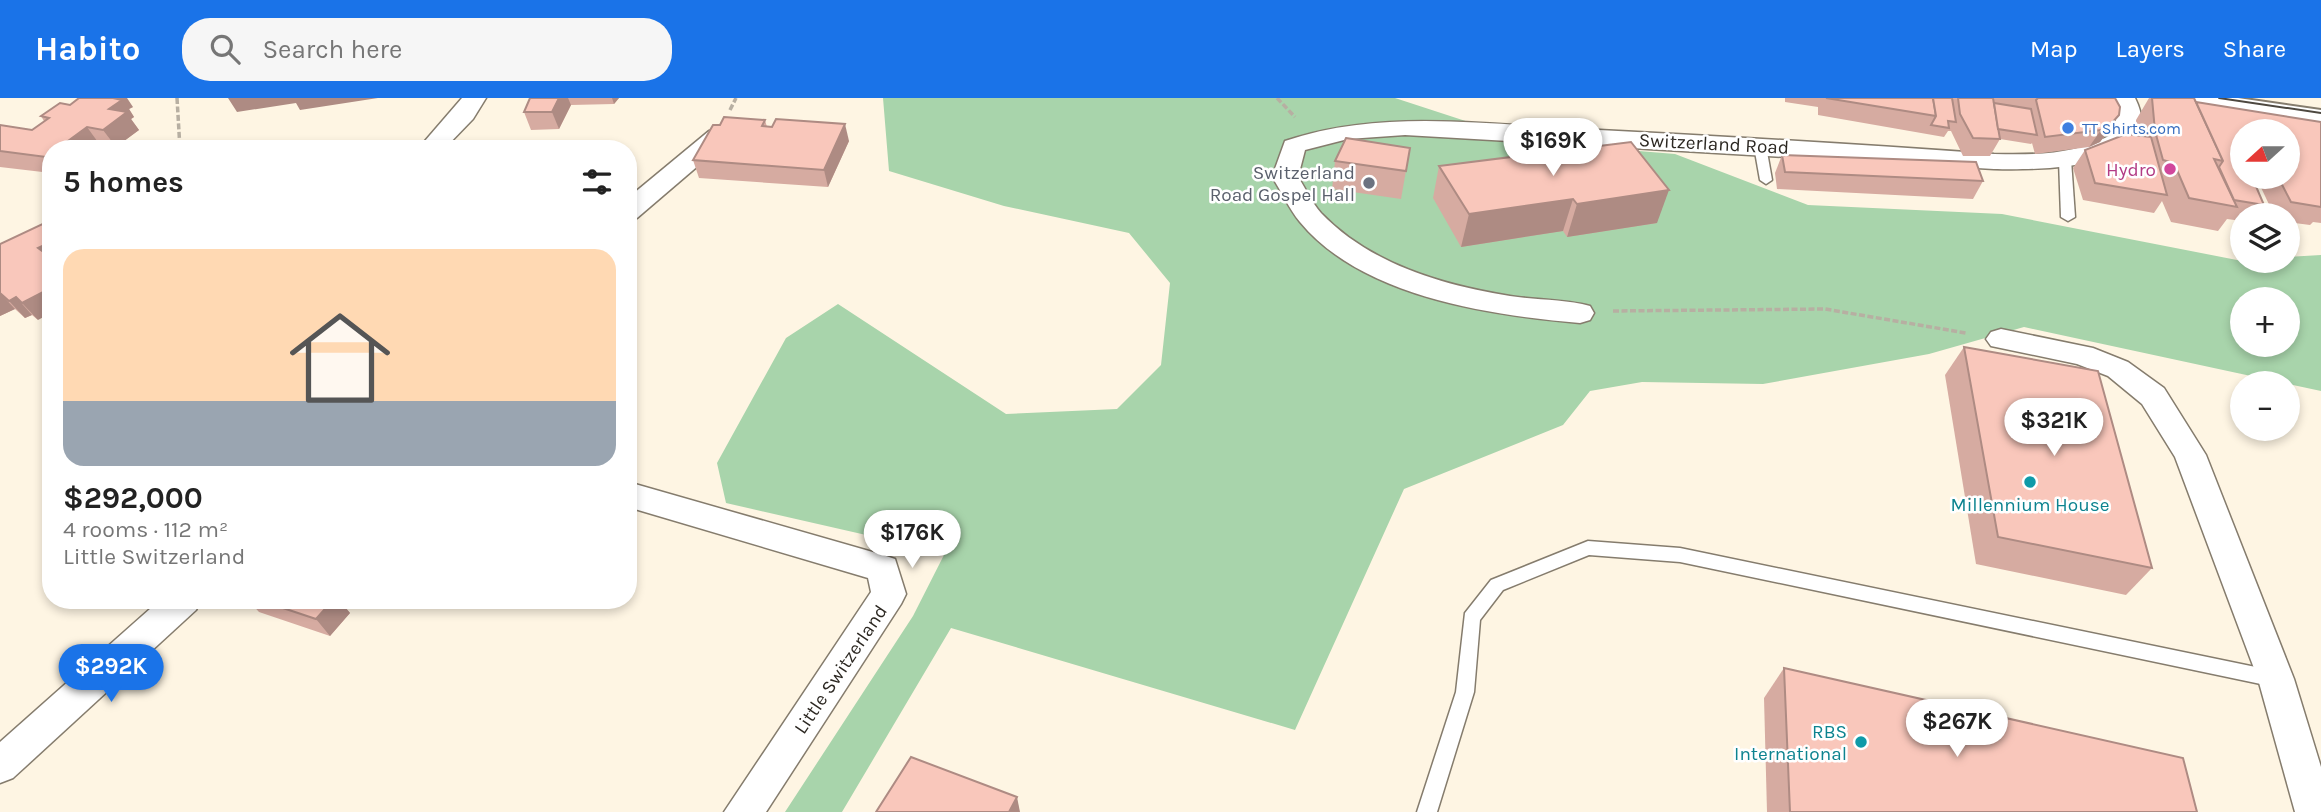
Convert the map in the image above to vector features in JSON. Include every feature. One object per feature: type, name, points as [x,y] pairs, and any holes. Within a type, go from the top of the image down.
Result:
[{"type":"main road","points":[[2177,98],[2321,119]]},
{"type":"main road","points":[[2306,98],[2321,100]]},
{"type":"street","points":[[439,140],[464,114],[474,98]]},
{"type":"street","name":"Switzerland Road","points":[[1580,313],[1525,309],[1418,285],[1352,252],[1312,219],[1285,177],[1294,146],[1323,134],[1372,129],[1760,146],[2001,161],[2065,160],[2113,148],[2128,135],[2128,108],[2123,98]]},
{"type":"street","points":[[637,204],[718,136]]},
{"type":"street","points":[[2001,339],[2083,355],[2118,369],[2153,396],[2190,455],[2276,679],[2315,812]]},
{"type":"street","name":"Little Switzerland","points":[[637,497],[883,569],[890,594],[744,812]]},
{"type":"street","points":[[0,766],[174,609]]},
{"type":"lane","points":[[1760,146],[1766,180]]},
{"type":"lane","points":[[2065,160],[2068,217]]},
{"type":"lane","points":[[1427,812],[1465,692],[1471,618],[1497,584],[1588,548],[1679,555],[2276,679]]},
{"type":"path","points":[[177,98],[179,140]]},
{"type":"path","points":[[1580,313],[1825,309],[2001,339]]},
{"type":"green space","points":[[883,98],[1395,98],[1530,142],[1675,154],[1808,205],[2002,214],[2230,259],[2230,273],[2300,273],[2300,256],[2321,255],[2321,391],[2300,386],[2300,371],[2230,371],[2024,327],[1929,354],[1763,384],[1642,382],[1590,391],[1563,425],[1404,489],[1295,730],[951,628],[842,812],[785,812],[913,616],[945,553],[726,503],[717,463],[786,338],[838,304],[1006,414],[1117,409],[1161,365],[1170,283],[1129,233],[1004,206],[889,171]]},
{"type":"building","points":[[79,98],[113,98],[122,100],[109,109],[127,112],[103,130],[87,127],[69,140],[42,140],[42,156],[0,151],[0,125],[32,130],[49,118],[41,116],[60,103],[70,105]]},
{"type":"building","points":[[530,98],[559,98],[552,112],[524,112]]},
{"type":"building","points":[[1826,98],[1933,98],[1936,116]]},
{"type":"building","points":[[1933,98],[1952,98],[1956,122],[1948,121],[1949,128],[1931,125],[1936,116]]},
{"type":"building","points":[[1958,98],[1993,98],[2000,139],[1973,138],[1960,114]]},
{"type":"building","points":[[2115,98],[2120,107],[2119,115],[2101,130],[2045,137],[2036,100]]},
{"type":"building","points":[[2152,98],[2194,98],[2223,161],[2214,159],[2235,203],[2230,203],[2230,206],[2189,198],[2174,163],[2163,160],[2155,131]]},
{"type":"building","points":[[2196,102],[2321,122],[2321,207],[2291,202],[2284,189],[2300,189],[2300,119],[2230,119],[2230,189],[2257,189],[2263,203],[2234,200],[2219,167],[2223,161]]},
{"type":"building","points":[[1994,103],[2031,109],[2037,135],[1998,129]]},
{"type":"building","points":[[724,117],[765,120],[762,126],[772,127],[776,119],[845,124],[824,170],[693,160],[713,125],[720,125]]},
{"type":"building","points":[[2126,134],[2151,137],[2167,195],[2095,183],[2085,150]]},
{"type":"building","points":[[1346,138],[1410,148],[1406,171],[1335,161]]},
{"type":"building","points":[[1631,142],[1669,190],[1577,204],[1573,199],[1469,214],[1439,166]]},
{"type":"building","points":[[1782,155],[1976,162],[1983,181],[1785,172]]},
{"type":"building","points":[[42,224],[42,246],[38,248],[42,251],[42,293],[22,303],[16,297],[9,301],[0,293],[0,244]]},
{"type":"building","name":"Millennium House","points":[[1964,347],[2098,371],[2152,568],[1998,537]]},
{"type":"building","points":[[286,609],[325,609],[316,619]]},
{"type":"building","name":"RBS International","points":[[1784,668],[2183,758],[2197,812],[1790,812]]},
{"type":"building","points":[[911,757],[1017,797],[1009,812],[876,812]]},
{"type":"tram line","points":[[2219,98],[2321,113]]},
{"type":"place","name":"TT Shirts.com","points":[[2068,128]]},
{"type":"place","name":"Hydro","points":[[2170,169]]},
{"type":"place","name":"Switzerland Road Gospel Hall","points":[[1369,183]]},
{"type":"place","name":"Millennium House","points":[[2030,482]]},
{"type":"place","name":"RBS International","points":[[1861,742]]}]
